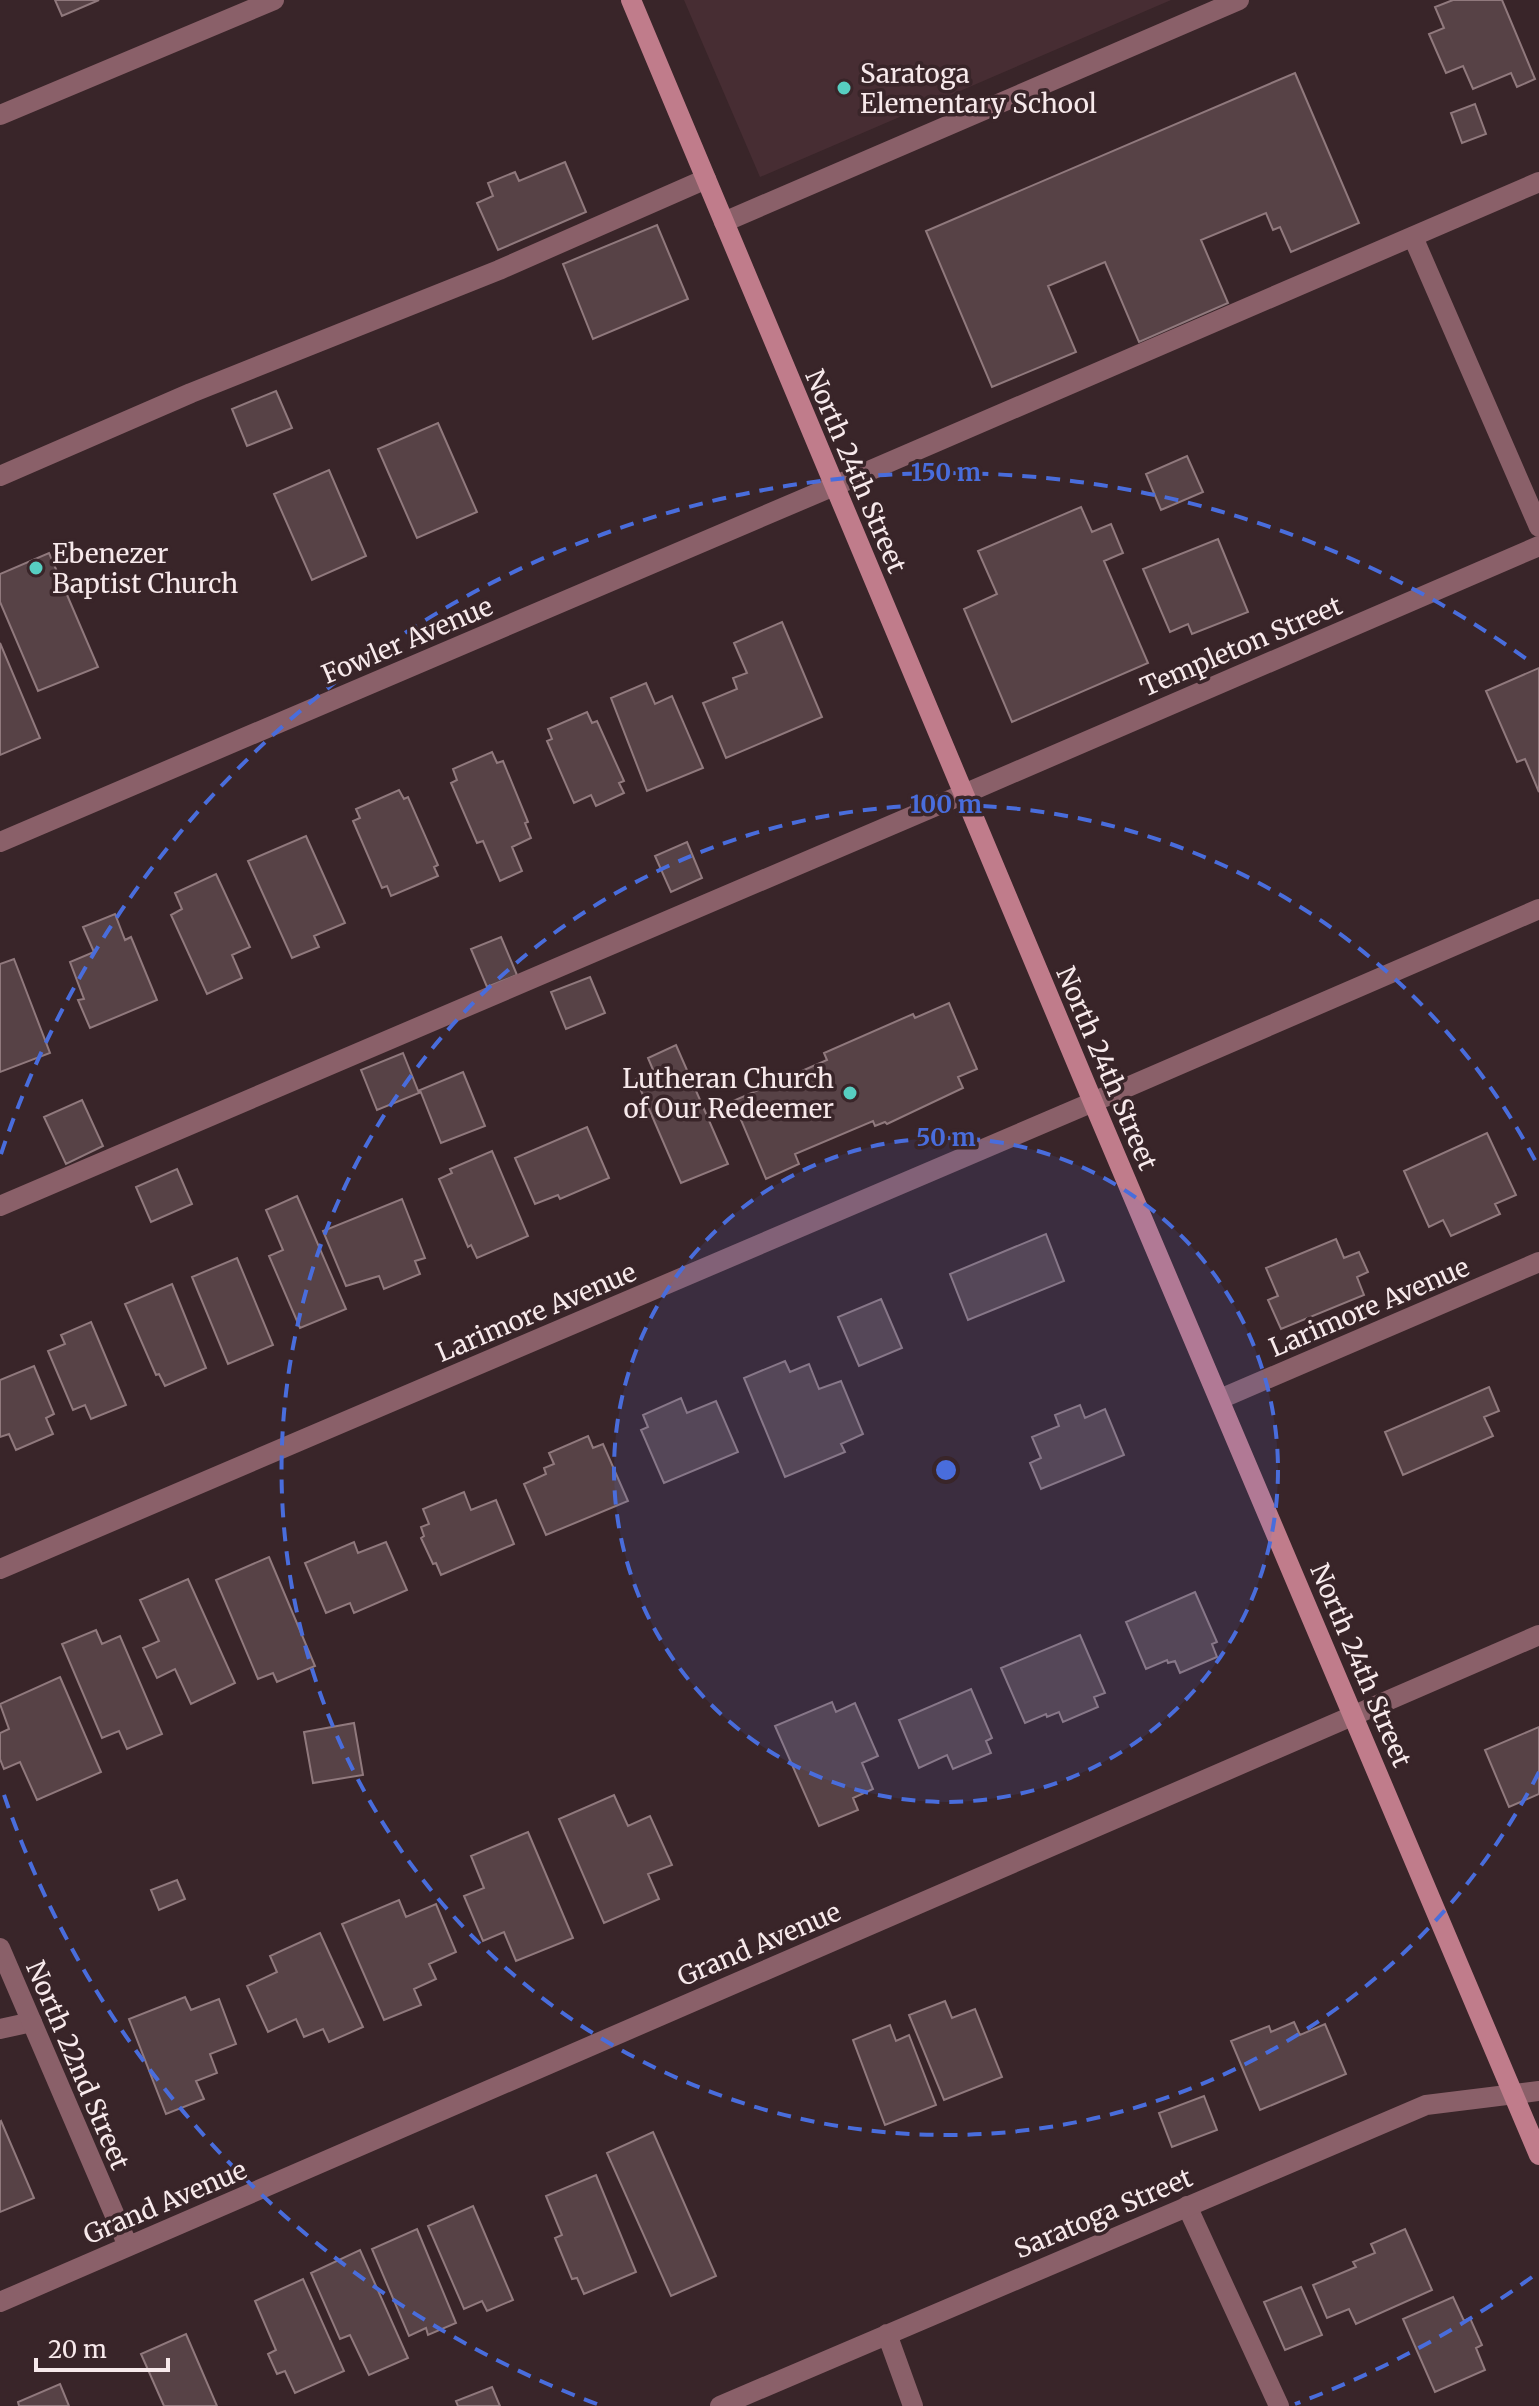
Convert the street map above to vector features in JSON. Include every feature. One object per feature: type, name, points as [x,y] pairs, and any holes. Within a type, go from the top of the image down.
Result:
[{"type":"street","points":[[0,115],[274,0]]},
{"type":"street","name":"North 24th Street","points":[[631,0],[1539,2155]]},
{"type":"street","points":[[724,222],[1239,0]]},
{"type":"street","points":[[0,476],[191,393],[499,270],[706,179]]},
{"type":"street","name":"Fowler Avenue","points":[[0,842],[1539,182]]},
{"type":"street","points":[[1413,237],[1539,527]]},
{"type":"street","name":"Templeton Street","points":[[0,1206],[1539,546]]},
{"type":"street","name":"Larimore Avenue","points":[[0,1569],[1539,909]]},
{"type":"street","name":"Larimore Avenue","points":[[1220,1399],[1539,1262]]},
{"type":"street","name":"Grand Avenue","points":[[0,2302],[1539,1635]]},
{"type":"street","name":"North 22nd Street","points":[[0,1948],[128,2246]]},
{"type":"street","points":[[0,2029],[32,2022]]},
{"type":"street","name":"Saratoga Street","points":[[720,2406],[1426,2105],[1539,2091]]},
{"type":"street","points":[[1187,2206],[1279,2406]]},
{"type":"street","points":[[887,2334],[913,2406]]},
{"type":"shaded area","name":"Saratoga Elementary School","points":[[684,0],[1171,0],[760,177]]},
{"type":"building","points":[[55,0],[99,0],[62,16]]},
{"type":"building","points":[[1453,0],[1502,0],[1535,79],[1517,87],[1511,73],[1473,89],[1463,66],[1446,73],[1429,34],[1444,28],[1435,7]]},
{"type":"building","points":[[1295,73],[1359,223],[1291,252],[1280,227],[1273,230],[1266,213],[1201,240],[1228,303],[1139,342],[1105,262],[1048,286],[1076,352],[992,387],[926,231]]},
{"type":"building","points":[[1475,104],[1486,134],[1462,143],[1451,113]]},
{"type":"building","points":[[565,162],[586,212],[498,250],[477,203],[493,196],[488,183],[515,172],[519,181]]},
{"type":"building","points":[[657,225],[688,299],[593,339],[563,264]]},
{"type":"building","points":[[276,391],[292,428],[247,446],[232,409]]},
{"type":"building","points":[[438,423],[477,512],[417,538],[378,449]]},
{"type":"building","points":[[1187,456],[1203,492],[1161,510],[1146,474]]},
{"type":"building","points":[[329,470],[366,556],[312,580],[274,494]]},
{"type":"building","points":[[1081,507],[1092,532],[1111,524],[1123,553],[1104,561],[1148,663],[1012,722],[964,609],[997,594],[978,551]]},
{"type":"building","points":[[1218,539],[1248,612],[1192,634],[1188,624],[1170,632],[1143,569]]},
{"type":"building","points":[[49,553],[98,667],[38,691],[0,602],[0,574]]},
{"type":"building","points":[[782,622],[822,717],[726,758],[703,703],[737,689],[733,678],[747,673],[734,643]]},
{"type":"building","points":[[0,643],[40,738],[0,755]]},
{"type":"building","points":[[1539,668],[1539,792],[1525,759],[1517,762],[1486,691]]},
{"type":"building","points":[[646,683],[655,704],[672,696],[703,768],[647,791],[611,698]]},
{"type":"building","points":[[587,712],[592,723],[597,721],[624,781],[619,783],[624,793],[596,806],[591,795],[574,803],[547,741],[552,739],[548,729]]},
{"type":"building","points":[[492,752],[497,763],[503,761],[528,822],[525,823],[531,838],[512,847],[522,871],[500,881],[483,841],[477,843],[451,783],[457,780],[453,769]]},
{"type":"building","points":[[399,790],[404,799],[408,797],[438,865],[434,867],[438,876],[391,896],[387,886],[382,888],[353,821],[360,818],[356,809]]},
{"type":"building","points":[[306,836],[345,923],[314,936],[319,947],[292,958],[248,861]]},
{"type":"building","points":[[687,842],[702,878],[671,892],[655,856]]},
{"type":"building","points":[[216,874],[250,947],[232,955],[242,978],[207,994],[171,915],[182,909],[175,893]]},
{"type":"building","points":[[115,914],[125,940],[131,937],[157,1000],[90,1028],[78,1000],[84,999],[70,962],[94,952],[83,927]]},
{"type":"building","points":[[501,937],[517,975],[487,987],[471,949]]},
{"type":"building","points":[[14,959],[50,1053],[0,1072],[0,964]]},
{"type":"building","points":[[590,977],[605,1013],[566,1029],[551,992]]},
{"type":"building","name":"Lutheran Church of Our Redeemer","points":[[949,1003],[977,1069],[958,1077],[963,1088],[887,1124],[875,1126],[873,1121],[795,1154],[799,1164],[766,1179],[733,1101],[827,1060],[824,1053],[913,1014],[915,1018]]},
{"type":"building","points":[[676,1045],[728,1164],[681,1183],[636,1079],[654,1072],[648,1058]]},
{"type":"building","points":[[403,1053],[419,1093],[377,1110],[361,1070]]},
{"type":"building","points":[[463,1072],[485,1126],[441,1143],[420,1090]]},
{"type":"building","points":[[82,1100],[103,1146],[66,1164],[44,1117]]},
{"type":"building","points":[[587,1127],[609,1178],[560,1199],[558,1195],[535,1204],[515,1158]]},
{"type":"building","points":[[1487,1133],[1516,1195],[1495,1204],[1500,1214],[1451,1236],[1443,1220],[1429,1227],[1404,1171]]},
{"type":"building","points":[[492,1151],[528,1236],[477,1258],[471,1245],[468,1247],[439,1179],[452,1173],[450,1169]]},
{"type":"building","points":[[177,1169],[192,1204],[151,1222],[136,1187]]},
{"type":"building","points":[[297,1196],[346,1309],[300,1328],[269,1256],[283,1250],[266,1210]]},
{"type":"building","points":[[402,1199],[425,1258],[415,1261],[420,1274],[384,1289],[379,1276],[346,1286],[323,1231]]},
{"type":"building","points":[[1046,1234],[1064,1281],[968,1320],[950,1274]]},
{"type":"building","points":[[1336,1239],[1344,1258],[1359,1252],[1368,1272],[1357,1277],[1364,1295],[1281,1329],[1268,1300],[1278,1296],[1266,1268]]},
{"type":"building","points":[[237,1258],[273,1345],[228,1364],[192,1277]]},
{"type":"building","points":[[172,1284],[206,1368],[165,1386],[159,1374],[156,1375],[125,1304]]},
{"type":"building","points":[[881,1299],[902,1348],[859,1366],[838,1317]]},
{"type":"building","points":[[91,1322],[126,1405],[91,1419],[85,1405],[73,1410],[48,1351],[65,1344],[61,1335]]},
{"type":"building","points":[[785,1361],[790,1372],[809,1364],[819,1389],[841,1381],[863,1434],[841,1444],[845,1452],[785,1477],[744,1378]]},
{"type":"building","points":[[34,1366],[54,1414],[46,1418],[53,1434],[16,1450],[9,1434],[0,1437],[0,1380]]},
{"type":"building","points":[[1489,1387],[1499,1411],[1484,1417],[1493,1436],[1403,1475],[1385,1432]]},
{"type":"building","points":[[681,1398],[687,1413],[716,1401],[738,1452],[664,1483],[641,1430],[648,1427],[643,1415]]},
{"type":"building","points":[[1080,1405],[1085,1418],[1105,1409],[1124,1455],[1041,1489],[1030,1463],[1041,1458],[1032,1437],[1059,1426],[1055,1415]]},
{"type":"building","points":[[588,1436],[593,1448],[603,1444],[628,1501],[546,1535],[524,1484],[546,1474],[544,1468],[554,1464],[549,1453]]},
{"type":"building","points":[[464,1492],[471,1510],[496,1500],[514,1544],[441,1575],[421,1538],[424,1536],[421,1527],[429,1524],[423,1509]]},
{"type":"building","points":[[354,1542],[358,1553],[386,1542],[407,1590],[354,1613],[350,1603],[326,1613],[305,1563]]},
{"type":"building","points":[[269,1557],[315,1666],[277,1682],[273,1673],[258,1679],[216,1580]]},
{"type":"building","points":[[188,1579],[235,1683],[191,1704],[175,1669],[157,1678],[143,1648],[159,1641],[140,1600]]},
{"type":"building","points":[[1195,1592],[1217,1642],[1212,1644],[1217,1657],[1180,1673],[1175,1661],[1168,1663],[1167,1660],[1146,1669],[1126,1622]]},
{"type":"building","points":[[96,1630],[102,1644],[120,1636],[162,1734],[127,1749],[119,1731],[102,1738],[62,1644]]},
{"type":"building","points":[[1080,1635],[1105,1693],[1094,1697],[1098,1707],[1063,1722],[1059,1712],[1025,1723],[1001,1668]]},
{"type":"building","points":[[60,1677],[101,1772],[37,1800],[20,1762],[4,1769],[0,1759],[0,1733],[9,1729],[0,1704]]},
{"type":"building","points":[[971,1689],[992,1738],[986,1741],[991,1753],[953,1769],[947,1755],[919,1768],[899,1720]]},
{"type":"building","points":[[832,1702],[836,1712],[855,1703],[878,1756],[862,1763],[873,1789],[853,1798],[858,1810],[819,1826],[775,1726]]},
{"type":"building","points":[[354,1723],[363,1775],[313,1783],[304,1732]]},
{"type":"building","points":[[1539,1727],[1539,1794],[1509,1807],[1485,1750]]},
{"type":"building","points":[[614,1795],[628,1826],[650,1816],[672,1865],[648,1874],[659,1899],[604,1923],[559,1819]]},
{"type":"building","points":[[528,1832],[573,1938],[516,1961],[504,1932],[483,1941],[464,1896],[484,1888],[471,1856]]},
{"type":"building","points":[[177,1880],[185,1899],[159,1910],[151,1890]]},
{"type":"building","points":[[399,1900],[406,1917],[436,1904],[456,1952],[429,1964],[436,1979],[414,1989],[421,2005],[384,2020],[342,1924]]},
{"type":"building","points":[[320,1933],[363,2027],[329,2042],[323,2029],[304,2037],[296,2019],[268,2032],[247,1986],[277,1972],[270,1956]]},
{"type":"building","points":[[185,1997],[191,2010],[219,1999],[236,2044],[210,2054],[217,2073],[196,2081],[204,2099],[166,2114],[129,2019]]},
{"type":"building","points":[[945,2001],[952,2018],[975,2009],[1002,2077],[944,2100],[909,2015]]},
{"type":"building","points":[[1294,2022],[1300,2035],[1325,2024],[1346,2074],[1260,2110],[1231,2041],[1269,2026],[1271,2032]]},
{"type":"building","points":[[890,2025],[896,2041],[909,2035],[936,2105],[885,2125],[853,2040]]},
{"type":"building","points":[[1204,2096],[1217,2130],[1172,2147],[1159,2113]]},
{"type":"building","points":[[0,2122],[34,2198],[0,2212]]},
{"type":"building","points":[[653,2132],[716,2276],[671,2296],[607,2153]]},
{"type":"building","points":[[596,2175],[636,2272],[584,2294],[577,2278],[572,2279],[555,2238],[562,2235],[546,2196]]},
{"type":"building","points":[[473,2206],[513,2300],[487,2311],[482,2301],[464,2309],[428,2226]]},
{"type":"building","points":[[417,2229],[456,2323],[428,2335],[426,2328],[409,2336],[372,2249]]},
{"type":"building","points":[[1405,2229],[1432,2290],[1356,2324],[1349,2309],[1327,2318],[1313,2285],[1356,2267],[1353,2262],[1375,2253],[1371,2244]]},
{"type":"building","points":[[360,2250],[408,2358],[369,2375],[350,2335],[340,2339],[311,2273]]},
{"type":"building","points":[[303,2279],[344,2371],[295,2393],[285,2371],[277,2374],[268,2354],[276,2350],[255,2301]]},
{"type":"building","points":[[1301,2287],[1322,2335],[1285,2350],[1264,2302]]},
{"type":"building","points":[[1453,2297],[1464,2321],[1470,2318],[1482,2345],[1476,2348],[1485,2370],[1435,2392],[1403,2319]]},
{"type":"building","points":[[186,2334],[217,2406],[164,2406],[141,2354]]},
{"type":"building","points":[[60,2384],[69,2406],[19,2406],[18,2402]]},
{"type":"building","points":[[492,2387],[500,2406],[458,2406],[456,2401]]},
{"type":"place","name":"Saratoga Elementary School","points":[[844,88]]},
{"type":"place","name":"Ebenezer Baptist Church","points":[[36,568]]},
{"type":"place","name":"Lutheran Church of Our Redeemer","points":[[850,1093]]}]
